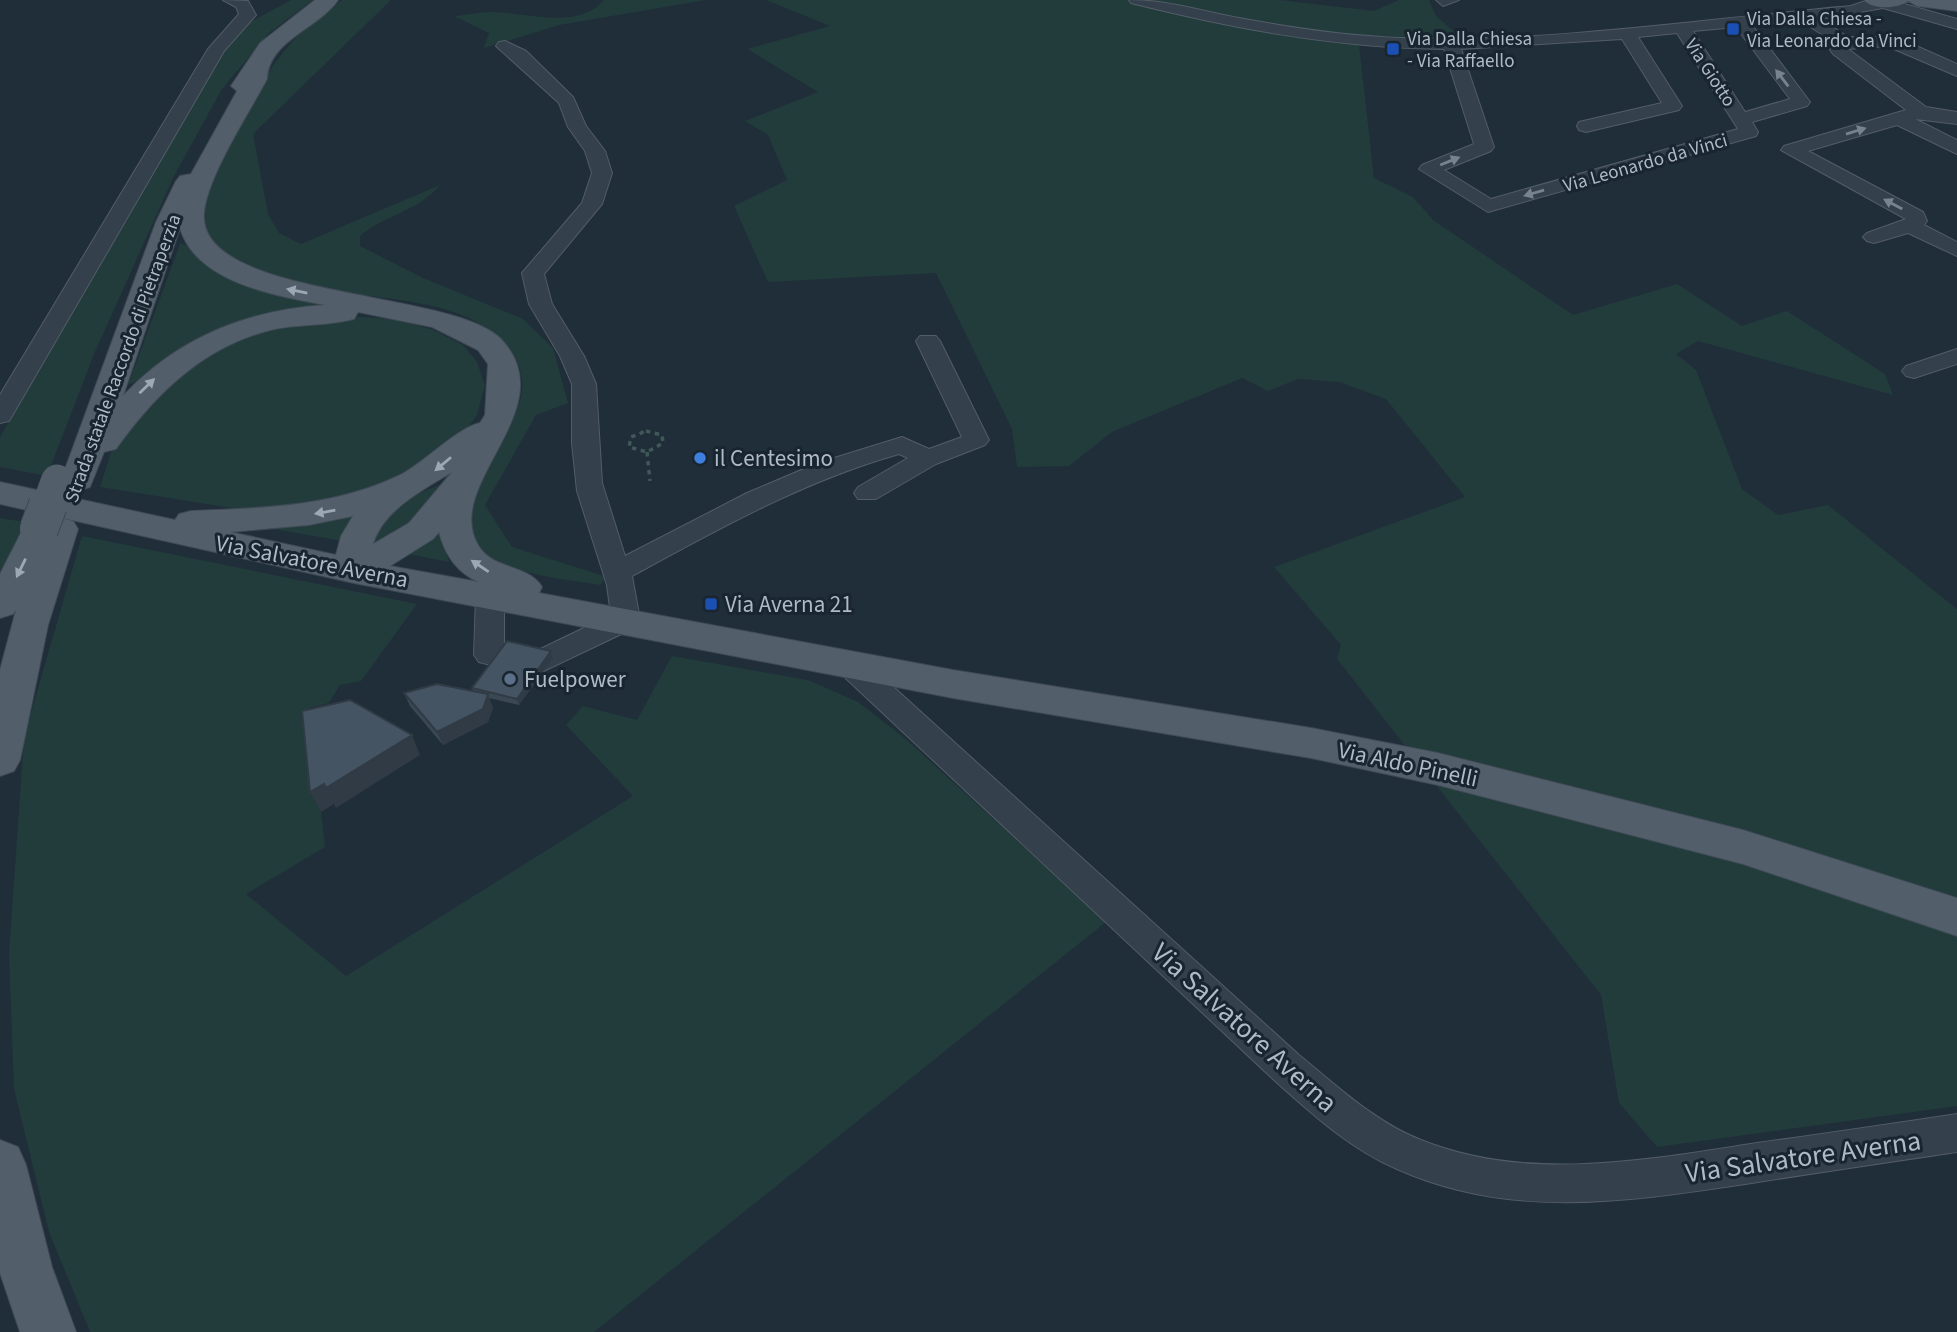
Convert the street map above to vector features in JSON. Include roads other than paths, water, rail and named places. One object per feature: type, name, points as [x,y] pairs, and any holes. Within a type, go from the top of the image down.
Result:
[{"type":"main road","name":"Strada statale Raccordo di Pietraperzia","points":[[0,760],[29,625],[59,505],[137,312],[169,222],[198,163],[256,65],[292,27],[328,0]]},
{"type":"main road","points":[[1922,12],[1957,22]]},
{"type":"main road","points":[[256,65],[255,79],[201,180],[190,214],[198,242],[225,264],[254,279],[286,289],[412,314],[465,329],[489,344],[503,364],[501,415],[465,478],[421,531],[354,570]]},
{"type":"main road","points":[[0,605],[59,505],[123,412],[146,386],[180,359],[207,343],[284,318],[338,313],[412,314]]},
{"type":"main road","points":[[354,570],[354,543],[361,529],[384,503],[446,462],[477,435],[502,404]]},
{"type":"main road","points":[[465,478],[454,522],[461,549],[479,568],[587,613]]},
{"type":"main road","points":[[132,523],[293,517],[343,509],[387,495],[413,483]]},
{"type":"main road","name":"Via Salvatore Averna","points":[[0,493],[354,570],[847,662]]},
{"type":"main road","points":[[0,501],[59,505]]},
{"type":"main road","name":"Via Aldo Pinelli","points":[[847,662],[953,684],[1311,743],[1438,769],[1743,847],[1957,917]]},
{"type":"main road","points":[[0,1165],[25,1267],[48,1332]]},
{"type":"street","points":[[0,416],[217,49],[248,15],[242,4],[231,0]]},
{"type":"street","points":[[1138,0],[1214,20],[1327,37],[1451,44],[1626,32],[1811,14],[1887,1],[1957,22]]},
{"type":"street","points":[[1443,1],[1451,0]]},
{"type":"street","points":[[1887,1],[1957,22]]},
{"type":"street","points":[[1854,5],[1922,12]]},
{"type":"street","points":[[1706,7],[1733,20]]},
{"type":"street","points":[[1811,14],[1844,42],[1890,41],[1957,71]]},
{"type":"street","name":"Via Leonardo da Vinci","points":[[1451,44],[1484,147],[1429,169],[1488,206],[1801,102],[1733,20]]},
{"type":"street","name":"Via Giotto","points":[[1681,26],[1739,122]]},
{"type":"street","points":[[1586,126],[1673,106],[1626,32]]},
{"type":"street","points":[[1844,42],[1839,50],[1920,112]]},
{"type":"street","points":[[490,596],[489,655],[533,665],[626,620],[625,592],[590,494],[584,443],[584,384],[567,349],[544,316],[534,290],[533,273],[592,204],[602,173],[595,151],[577,127],[567,101],[520,55],[505,46]]},
{"type":"street","points":[[1874,237],[1910,226],[1917,221],[1916,216],[1791,150],[1920,112],[1957,118]]},
{"type":"street","points":[[1898,118],[1957,148]]},
{"type":"street","points":[[1739,122],[1770,132]]},
{"type":"street","points":[[1910,226],[1957,250]]},
{"type":"street","points":[[867,493],[927,458],[976,440],[928,341]]},
{"type":"street","points":[[1914,371],[1957,356]]},
{"type":"street","points":[[618,572],[740,506],[853,457],[902,445],[927,458]]},
{"type":"street","name":"Via Salvatore Averna","points":[[847,662],[1286,1067],[1349,1120],[1409,1156],[1461,1175],[1526,1185],[1588,1185],[1957,1133]]},
{"type":"place","name":"Via Dalla Chiesa - Via Leonardo da Vinci","points":[[1733,29]]},
{"type":"place","name":"Via Dalla Chiesa - Via Raffaello","points":[[1393,49]]},
{"type":"place","name":"il Centesimo","points":[[700,458]]},
{"type":"place","name":"Via Averna 21","points":[[711,604]]},
{"type":"place","name":"Fuelpower","points":[[510,679]]}]
